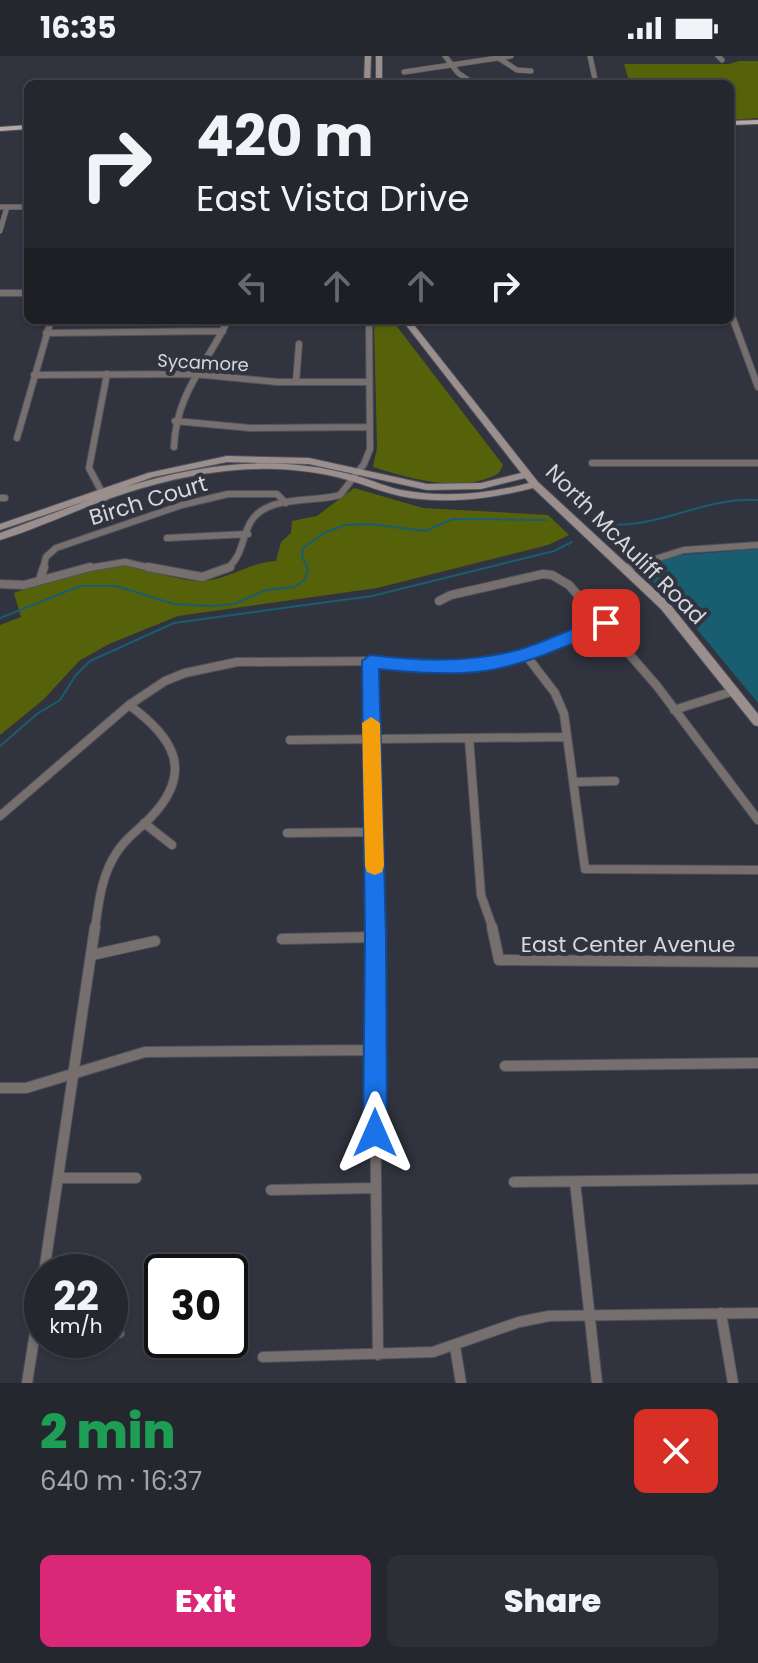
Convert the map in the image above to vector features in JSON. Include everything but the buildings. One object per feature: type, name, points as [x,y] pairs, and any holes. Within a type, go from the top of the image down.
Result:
[{"type":"main road","points":[[734,123],[758,122]]},
{"type":"main road","points":[[0,127],[24,127]]},
{"type":"street","points":[[367,80],[368,56]]},
{"type":"street","points":[[379,56],[379,80]]},
{"type":"street","points":[[445,56],[469,80]]},
{"type":"street","points":[[404,72],[454,67],[511,56]]},
{"type":"street","points":[[590,56],[595,79]]},
{"type":"street","points":[[500,59],[517,70],[531,71]]},
{"type":"street","points":[[0,231],[4,207]]},
{"type":"street","points":[[0,293],[24,293]]},
{"type":"street","points":[[734,322],[758,387]]},
{"type":"street","points":[[17,438],[49,324]]},
{"type":"street","points":[[174,447],[175,421],[181,398],[226,324]]},
{"type":"street","points":[[0,584],[17,587],[65,571],[114,561],[134,562],[188,576],[212,576],[226,570],[242,555],[257,514],[286,503],[336,497],[368,456],[369,324]]},
{"type":"street","name":"North McAuliff Road","points":[[409,324],[535,484],[665,606],[758,722]]},
{"type":"street","points":[[46,333],[223,331]]},
{"type":"street","points":[[296,382],[299,344]]},
{"type":"street","points":[[103,495],[91,477],[90,456],[107,374]]},
{"type":"street","name":"Sycamore","points":[[34,375],[194,374],[296,382],[369,382]]},
{"type":"street","points":[[175,421],[250,428],[370,427]]},
{"type":"street","points":[[592,463],[758,463]]},
{"type":"street","points":[[0,527],[103,495],[178,476],[238,466],[301,468],[445,488],[481,486],[528,474]]},
{"type":"street","points":[[356,474],[402,493],[440,497],[505,492],[535,484]]},
{"type":"street","name":"Birch Court","points":[[40,580],[46,557],[56,548],[182,505],[228,494],[277,494],[286,503]]},
{"type":"street","points":[[0,537],[103,495]]},
{"type":"street","points":[[167,538],[248,534]]},
{"type":"street","points":[[626,568],[684,550],[758,545]]},
{"type":"street","points":[[439,601],[451,595],[541,574],[560,577],[606,623],[758,820]]},
{"type":"street","points":[[0,816],[129,705],[165,681],[211,665],[370,661],[454,668],[497,662],[525,654],[606,623]]},
{"type":"street","points":[[525,654],[555,693],[564,714],[585,869],[758,870]]},
{"type":"street","points":[[370,661],[376,937],[374,1050],[378,1355]]},
{"type":"street","points":[[674,710],[734,691]]},
{"type":"street","points":[[47,1254],[102,880],[124,841],[167,798],[175,777],[174,754],[167,736],[152,720],[129,705]]},
{"type":"street","points":[[290,740],[567,737]]},
{"type":"street","name":"East Center Avenue","points":[[469,738],[481,895],[499,960],[758,962]]},
{"type":"street","points":[[575,782],[615,781]]},
{"type":"street","points":[[144,823],[172,845]]},
{"type":"street","points":[[287,833],[374,832]]},
{"type":"street","points":[[282,939],[376,937]]},
{"type":"street","points":[[92,955],[155,941]]},
{"type":"street","points":[[0,1088],[26,1088],[145,1052],[374,1050]]},
{"type":"street","points":[[505,1066],[758,1063]]},
{"type":"street","points":[[59,1178],[136,1178]]},
{"type":"street","points":[[514,1182],[758,1179]]},
{"type":"street","points":[[575,1182],[597,1383]]},
{"type":"street","points":[[271,1190],[376,1188]]},
{"type":"street","points":[[721,1313],[733,1383]]},
{"type":"street","points":[[263,1357],[415,1355],[455,1347],[519,1322],[549,1316],[758,1313]]},
{"type":"street","points":[[455,1347],[461,1383]]},
{"type":"street","points":[[27,1383],[33,1358]]},
{"type":"green space","points":[[758,61],[758,118],[734,120],[734,80],[629,80],[624,64]]},
{"type":"green space","points":[[374,324],[395,324],[503,465],[499,473],[469,483],[420,480],[373,467],[377,448]]},
{"type":"green space","points":[[354,488],[423,508],[548,515],[569,535],[548,545],[377,588],[178,616],[109,644],[79,661],[44,699],[0,735],[0,625],[21,617],[14,593],[70,574],[114,565],[200,581],[276,561],[281,542],[291,533],[292,521],[317,516]]},
{"type":"water","points":[[758,549],[758,703],[677,605],[642,571],[646,565],[680,555]]},
{"type":"waterway","points":[[591,522],[635,524],[714,504],[758,500]]},
{"type":"waterway","points":[[0,618],[80,586],[116,586],[174,604],[234,604],[266,590],[294,587],[305,580],[308,569],[302,557],[303,548],[324,533],[345,525],[369,524],[425,531],[453,519],[547,520]]},
{"type":"waterway","points":[[600,529],[608,527]]},
{"type":"waterway","points":[[0,746],[37,714],[60,700],[76,675],[90,661],[174,623],[372,596],[554,551],[572,542]]},
{"type":"slow traffic","points":[[371,723],[375,866]]},
{"type":"route","points":[[375,1133],[376,937],[370,661],[429,668],[480,665],[525,654],[606,623]]}]
